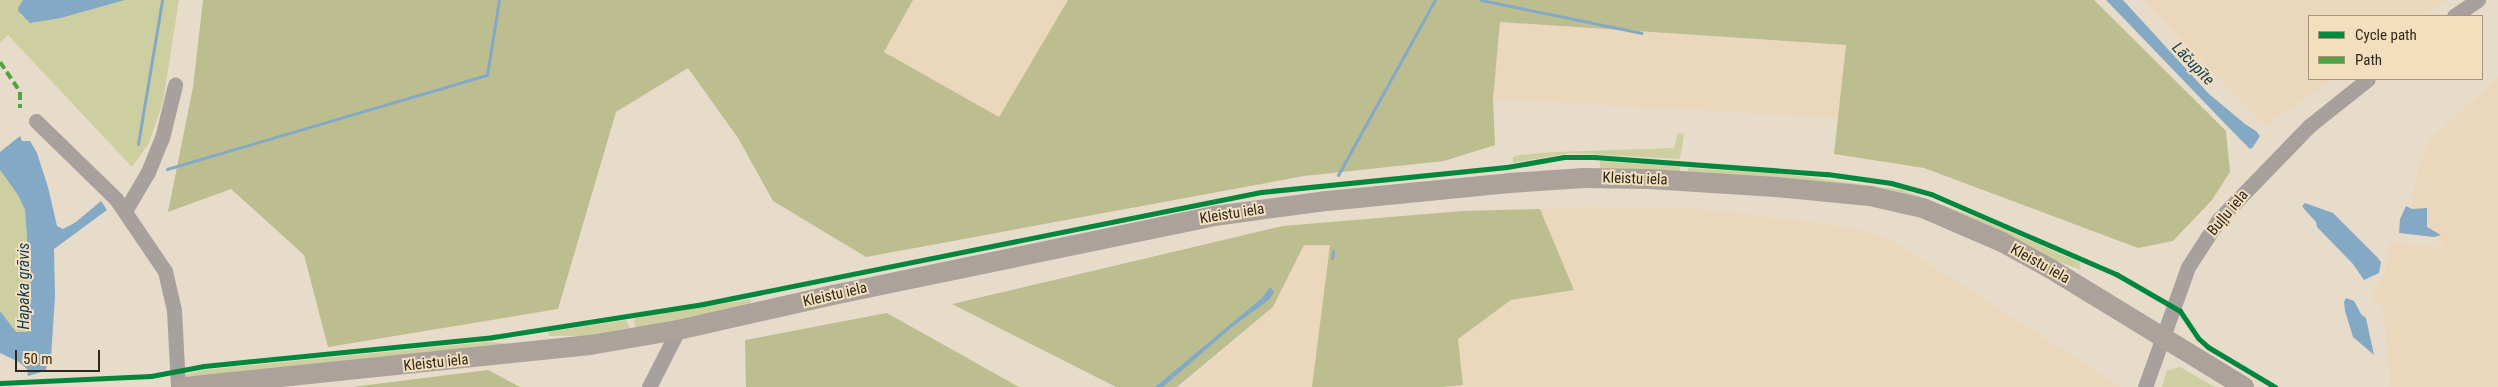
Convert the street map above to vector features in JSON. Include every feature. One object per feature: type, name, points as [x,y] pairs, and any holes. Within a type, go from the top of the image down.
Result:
[{"type":"main road","name":"Kleistu iela","points":[[184,387],[590,345],[678,330],[833,295],[1214,216],[1337,200],[1509,183],[1593,178],[1649,178],[1870,196],[1923,208],[2002,242],[2163,336],[2244,387]]},
{"type":"street","points":[[2456,15],[2478,0]]},
{"type":"street","name":"Buļļu iela","points":[[2145,387],[2188,267],[2219,219],[2309,126],[2367,80]]},
{"type":"street","points":[[125,211],[148,172],[162,138],[175,86]]},
{"type":"street","points":[[36,121],[116,199],[165,271],[174,310],[178,387]]},
{"type":"street","points":[[649,387],[678,330]]},
{"type":"shaded area","points":[[913,0],[1068,0],[999,117],[884,52]]},
{"type":"shaded area","points":[[2143,0],[2447,0],[2424,15],[2308,15],[2308,80],[2333,80],[2265,126]]},
{"type":"shaded area","points":[[1500,22],[1846,45],[1839,118],[1493,99]]},
{"type":"shaded area","points":[[2498,78],[2498,387],[2391,387],[2383,308],[2371,298],[2384,276],[2390,243],[2445,248],[2411,203],[2418,170],[2429,140]]},
{"type":"shaded area","points":[[1586,207],[1695,208],[1849,227],[1893,241],[2121,387],[1442,387],[1463,384],[1458,339],[1511,300],[1574,290],[1540,209]]},
{"type":"shaded area","points":[[1304,245],[1330,245],[1312,387],[1182,387],[1273,307]]},
{"type":"green space","points":[[0,0],[23,0],[19,12],[21,16],[61,18],[125,0],[179,0],[163,102],[149,143],[132,167],[8,35],[0,43]]},
{"type":"green space","points":[[203,0],[913,0],[884,52],[999,117],[1068,0],[2094,0],[2226,131],[2230,172],[2212,200],[2173,241],[2138,248],[1924,168],[1834,154],[1846,45],[1500,22],[1493,99],[1495,145],[1444,161],[1304,176],[866,257],[773,201],[738,138],[688,68],[616,112],[558,309],[328,347],[304,255],[231,189],[168,212],[193,87]]},
{"type":"green space","points":[[1678,133],[1684,134],[1680,159],[1571,153],[1513,163],[1513,157],[1519,155],[1674,148]]},
{"type":"green space","points":[[1600,161],[1680,167],[1680,172],[1632,172],[1600,168]]},
{"type":"green space","points":[[1688,168],[1784,174],[1902,190],[1988,222],[2079,262],[2081,270],[2048,258],[1988,226],[1688,172]]},
{"type":"green space","points":[[0,170],[18,195],[25,210],[30,282],[29,326],[27,332],[20,333],[12,330],[0,311]]},
{"type":"green space","points":[[1540,209],[1574,290],[1511,300],[1458,339],[1463,385],[1442,387],[1312,387],[1330,245],[1304,245],[1273,307],[1177,387],[1116,387],[952,304],[1283,226],[1462,211]]},
{"type":"green space","points":[[751,299],[751,304],[747,308],[636,328],[634,321],[636,318]]},
{"type":"green space","points":[[887,313],[1019,387],[746,387],[745,340]]},
{"type":"green space","points":[[626,320],[630,328],[584,336],[549,336],[548,332]]},
{"type":"green space","points":[[487,342],[510,344],[195,378],[183,375],[204,370]]},
{"type":"green space","points":[[2180,367],[2215,387],[2162,387],[2167,371]]},
{"type":"green space","points":[[488,370],[520,387],[352,387]]},
{"type":"water","points":[[23,0],[125,0],[61,18],[30,23],[19,12],[18,8]]},
{"type":"water","name":"Lāčupīte","points":[[2106,0],[2123,0],[2209,94],[2256,131],[2260,136],[2253,147],[2250,149]]},
{"type":"water","points":[[20,136],[22,141],[30,141],[37,153],[48,187],[57,226],[63,229],[76,222],[101,201],[107,210],[54,249],[55,297],[51,357],[45,371],[28,376],[27,369],[19,362],[0,353],[0,311],[16,332],[27,332],[29,325],[30,282],[25,210],[18,195],[0,170],[0,152]]},
{"type":"water","points":[[2305,203],[2333,213],[2381,262],[2379,273],[2364,280],[2353,264],[2317,227],[2316,222],[2302,206]]},
{"type":"water","points":[[2406,206],[2412,209],[2427,208],[2427,227],[2441,235],[2434,237],[2399,233],[2400,219]]},
{"type":"water","points":[[1270,287],[1274,292],[1269,300],[1232,327],[1163,387],[1155,387],[1263,297]]},
{"type":"water","points":[[2346,298],[2354,301],[2361,314],[2366,318],[2374,355],[2353,337],[2345,311],[2344,302]]},
{"type":"waterway","points":[[138,144],[162,0]]},
{"type":"waterway","points":[[167,169],[487,75],[499,0]]},
{"type":"waterway","points":[[1338,175],[1435,0]]},
{"type":"waterway","points":[[1481,0],[1642,33]]},
{"type":"waterway","points":[[1332,258],[1333,251]]},
{"type":"marked path","points":[[0,62],[20,92],[20,108]]},
{"type":"cycle path","points":[[0,383],[151,376],[204,366],[493,337],[703,304],[1261,192],[1507,167],[1564,157],[1594,157],[1827,174],[1891,183],[1931,194],[2116,274],[2180,311],[2198,338],[2208,347],[2275,387]]},
{"type":"water label","name":"Hapaka grāvis","points":[[24,286]]}]
